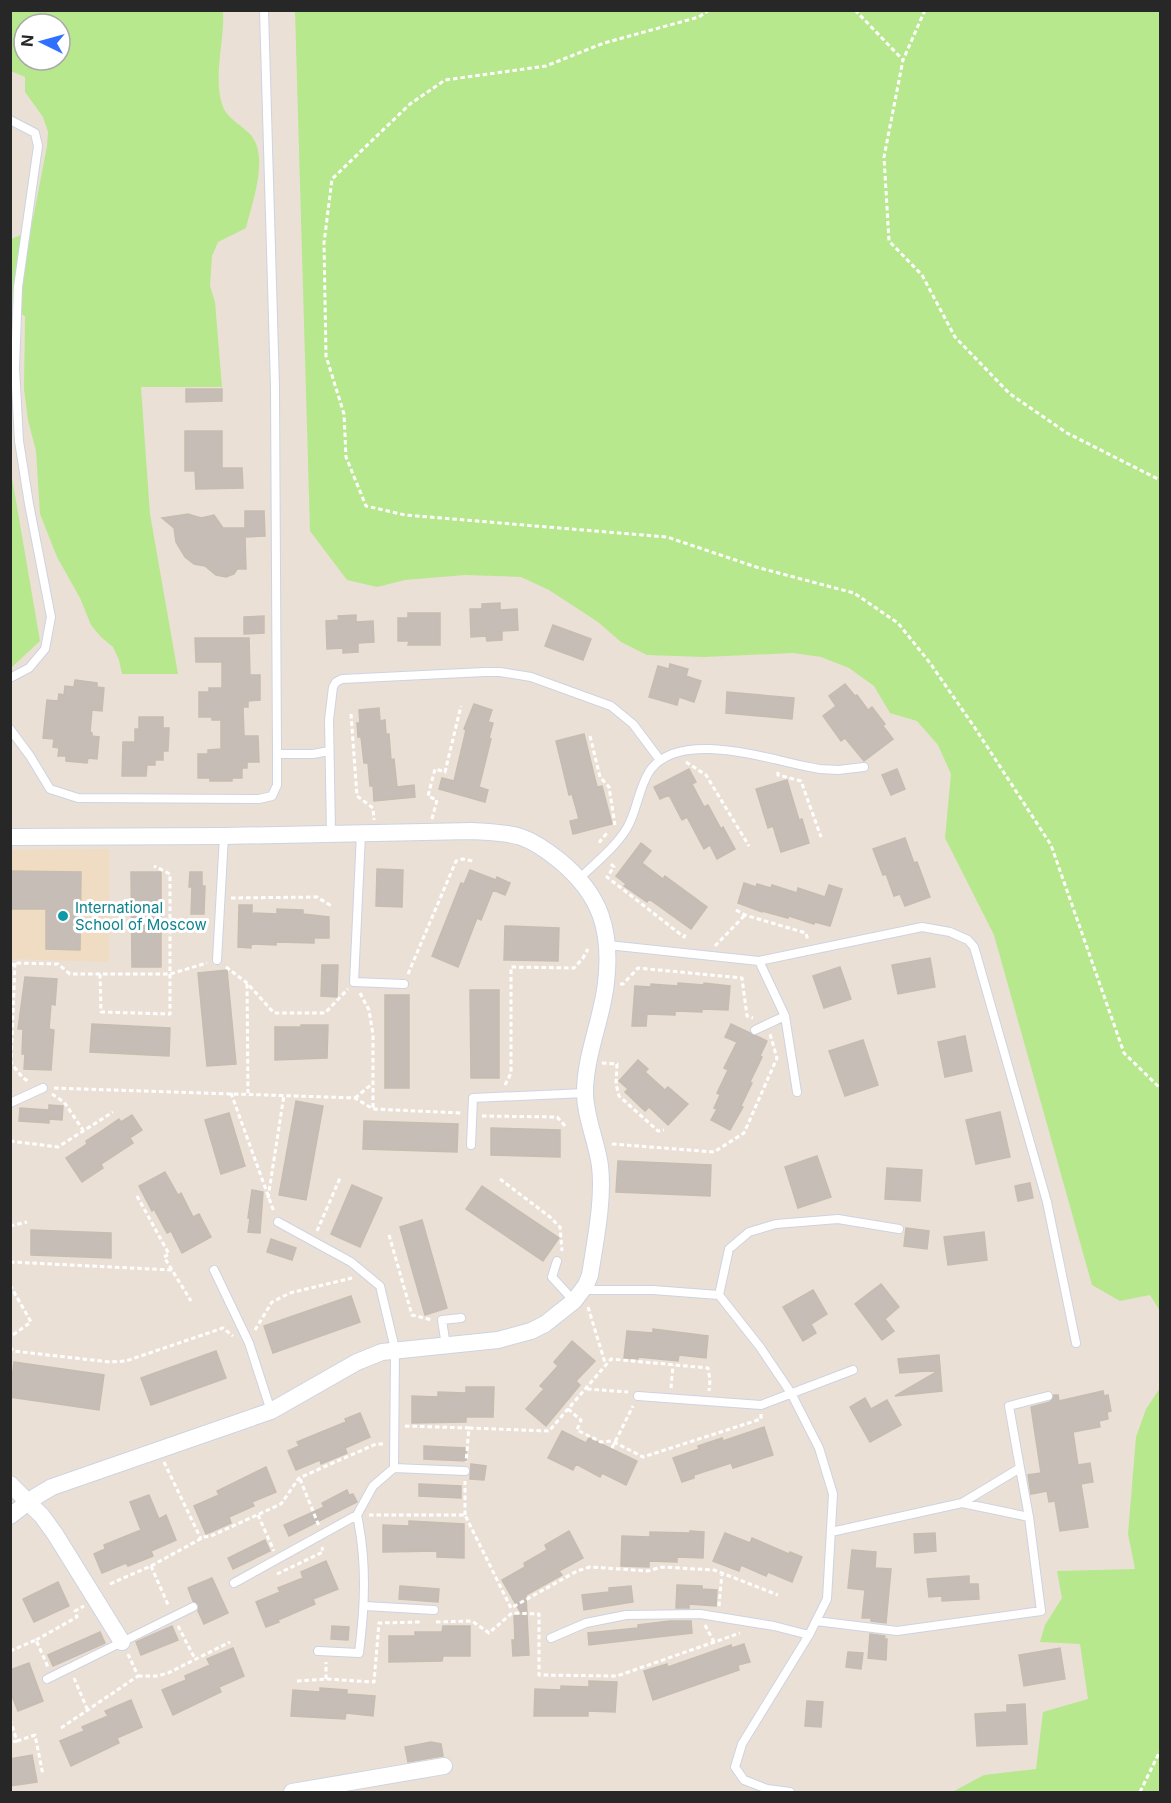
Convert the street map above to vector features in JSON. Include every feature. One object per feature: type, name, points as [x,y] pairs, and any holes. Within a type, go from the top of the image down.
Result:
[{"type":"street","points":[[10,837],[495,832],[523,838],[554,856],[579,879],[600,909],[608,945],[606,985],[588,1062],[585,1093],[600,1165],[600,1194],[590,1275],[578,1296],[545,1324],[531,1331],[498,1340],[382,1352],[357,1362],[271,1411],[52,1487],[34,1497],[10,1516]]},
{"type":"street","points":[[10,1484],[42,1516],[55,1534],[122,1642]]},
{"type":"street","points":[[292,1792],[444,1766]]},
{"type":"lane","points":[[10,729],[50,789],[78,798],[265,798],[272,796],[277,785],[275,387],[264,10]]},
{"type":"lane","points":[[10,120],[35,133],[38,146],[18,287],[15,368],[19,441],[51,617],[45,649],[29,668],[10,678]]},
{"type":"lane","points":[[331,833],[329,720],[333,687],[342,679],[500,672],[531,677],[611,706],[633,724],[660,760]]},
{"type":"lane","points":[[579,879],[616,843],[627,828],[650,771],[660,760],[671,754],[683,750],[712,748],[838,770],[864,767]]},
{"type":"lane","points":[[277,754],[329,751]]},
{"type":"lane","points":[[368,834],[354,982],[404,984]]},
{"type":"lane","points":[[217,960],[224,836]]},
{"type":"lane","points":[[608,945],[759,961],[922,927],[950,932],[968,940],[974,947],[1047,1202],[1076,1343]]},
{"type":"lane","points":[[759,961],[785,1016],[797,1092]]},
{"type":"lane","points":[[755,1030],[785,1016]]},
{"type":"lane","points":[[10,1103],[43,1088]]},
{"type":"lane","points":[[471,1145],[473,1098],[585,1093]]},
{"type":"lane","points":[[719,1295],[729,1249],[749,1232],[776,1224],[838,1219],[899,1229]]},
{"type":"lane","points":[[278,1222],[351,1262],[380,1286],[395,1349],[394,1468]]},
{"type":"lane","points":[[557,1261],[552,1277],[578,1296],[653,1290],[719,1295],[760,1347],[791,1393],[819,1448],[833,1494],[827,1599],[780,1685],[742,1743],[735,1767],[744,1780],[767,1789],[790,1792]]},
{"type":"lane","points":[[214,1270],[245,1334],[271,1411]]},
{"type":"lane","points":[[446,1346],[442,1320],[461,1318]]},
{"type":"lane","points":[[638,1396],[761,1405],[853,1370]]},
{"type":"lane","points":[[816,1621],[897,1631],[1041,1611],[1029,1517],[1009,1406],[1048,1396]]},
{"type":"lane","points":[[234,1583],[357,1515],[373,1486],[394,1468],[465,1471]]},
{"type":"lane","points":[[831,1532],[962,1503],[1020,1468]]},
{"type":"lane","points":[[962,1503],[1029,1517]]},
{"type":"lane","points":[[322,1651],[359,1653],[365,1606],[363,1544],[357,1515]]},
{"type":"lane","points":[[365,1606],[434,1611]]},
{"type":"lane","points":[[50,1678],[193,1607]]},
{"type":"lane","points":[[551,1638],[586,1623],[626,1615],[699,1614],[774,1626],[809,1635]]},
{"type":"path","points":[[709,10],[699,17],[604,43],[546,66],[445,80],[410,104],[332,179],[324,243],[326,356],[344,414],[346,457],[366,506],[405,515],[667,537],[756,567],[854,593],[898,623],[930,663],[975,728],[1051,845],[1124,1053],[1161,1088]]},
{"type":"path","points":[[855,10],[903,60]]},
{"type":"path","points":[[925,10],[903,60],[884,157],[889,241],[922,275],[955,337],[1010,394],[1067,433],[1161,480]]},
{"type":"path","points":[[428,832],[437,800],[428,796],[432,777],[435,769],[445,772],[461,706]]},
{"type":"path","points":[[351,714],[357,796],[373,808],[368,834]]},
{"type":"path","points":[[671,754],[706,775],[749,846]]},
{"type":"path","points":[[777,761],[778,775],[801,781],[821,837]]},
{"type":"path","points":[[404,984],[456,861],[473,861]]},
{"type":"path","points":[[100,974],[100,1012],[170,1014],[170,874],[154,866]]},
{"type":"path","points":[[220,898],[316,897],[333,907]]},
{"type":"path","points":[[736,910],[744,915],[806,933],[811,950]]},
{"type":"path","points":[[705,956],[744,915]]},
{"type":"path","points":[[498,1097],[512,1073],[511,967],[574,968],[588,949]]},
{"type":"path","points":[[10,966],[15,963],[58,964],[70,974],[170,974],[217,960],[247,983],[274,1014],[325,1013],[354,982],[369,1010],[373,1035],[373,1109]]},
{"type":"path","points":[[15,963],[11,1063],[23,1078],[43,1088],[355,1098],[373,1109],[457,1112],[472,1116],[557,1118],[567,1128]]},
{"type":"path","points":[[595,1142],[714,1152],[744,1133],[777,1058],[766,1024],[747,1016],[742,978],[638,968],[623,984],[606,985]]},
{"type":"path","points":[[247,983],[248,1093]]},
{"type":"path","points":[[588,1062],[617,1064],[616,1084],[619,1096],[658,1131],[664,1130]]},
{"type":"path","points":[[355,1098],[373,1083]]},
{"type":"path","points":[[231,1093],[278,1222]]},
{"type":"path","points":[[52,1095],[64,1102],[83,1130]]},
{"type":"path","points":[[268,1199],[284,1095]]},
{"type":"path","points":[[10,1141],[58,1147],[112,1112]]},
{"type":"path","points":[[313,1241],[339,1178]]},
{"type":"path","points":[[500,1179],[560,1227],[563,1249],[557,1261]]},
{"type":"path","points":[[137,1196],[169,1254],[164,1257],[191,1301]]},
{"type":"path","points":[[10,1227],[27,1222]]},
{"type":"path","points":[[389,1235],[412,1315],[424,1319],[442,1320]]},
{"type":"path","points":[[10,1263],[172,1270]]},
{"type":"path","points":[[10,1347],[13,1351],[110,1362],[126,1360],[223,1328],[236,1338],[254,1331],[272,1302],[290,1293],[365,1275]]},
{"type":"path","points":[[10,1285],[31,1322],[10,1337]]},
{"type":"path","points":[[578,1296],[606,1366]]},
{"type":"path","points":[[394,1426],[549,1431],[612,1359],[708,1368],[709,1401]]},
{"type":"path","points":[[670,1399],[673,1365]]},
{"type":"path","points":[[586,1389],[638,1392],[612,1448]]},
{"type":"path","points":[[568,1409],[581,1420],[577,1430],[601,1442],[615,1442],[643,1457],[761,1419],[761,1405]]},
{"type":"path","points":[[469,1428],[465,1471],[465,1515],[511,1608],[577,1571],[590,1568],[648,1571],[662,1567],[714,1569],[778,1595]]},
{"type":"path","points":[[110,1584],[151,1566],[201,1539],[281,1504],[299,1478],[376,1444],[394,1444]]},
{"type":"path","points":[[160,1448],[166,1468],[201,1539]]},
{"type":"path","points":[[299,1478],[322,1534]]},
{"type":"path","points":[[258,1515],[277,1558]]},
{"type":"path","points":[[357,1515],[465,1515]]},
{"type":"path","points":[[718,1617],[722,1572]]},
{"type":"path","points":[[10,1651],[36,1640],[77,1617],[75,1611],[95,1599]]},
{"type":"path","points":[[297,1681],[326,1679],[374,1683],[379,1623],[472,1621],[489,1633],[512,1613],[539,1614],[540,1675],[617,1676],[740,1633]]},
{"type":"path","points":[[36,1640],[50,1678]]},
{"type":"path","points":[[122,1642],[138,1676]]},
{"type":"path","points":[[61,1728],[138,1676],[157,1676],[168,1673],[230,1642]]},
{"type":"path","points":[[322,1651],[326,1679]]},
{"type":"path","points":[[70,1668],[88,1711]]},
{"type":"path","points":[[10,1719],[17,1741]]},
{"type":"path","points":[[10,1742],[35,1736],[43,1775]]},
{"type":"path","points":[[1140,1792],[1161,1751]]},
{"type":"shaded area","points":[[109,849],[109,962],[11,959],[11,850]]},
{"type":"green space","points":[[11,11],[223,11],[219,70],[222,104],[227,113],[250,134],[256,143],[259,167],[246,228],[218,242],[212,256],[210,286],[215,302],[222,387],[141,387],[150,514],[178,674],[122,674],[113,647],[91,625],[80,598],[57,557],[40,514],[36,451],[28,420],[24,389],[25,316],[11,309],[11,239],[26,233],[33,219],[48,132],[43,117],[25,92],[25,77],[13,72],[72,72],[72,12],[12,12],[12,71]]},
{"type":"green space","points":[[295,11],[1160,11],[1160,1311],[1150,1295],[1120,1301],[1092,1285],[994,935],[945,838],[951,774],[938,745],[917,721],[890,713],[874,686],[849,668],[821,657],[793,653],[704,657],[647,655],[621,642],[598,622],[549,590],[521,577],[465,575],[405,580],[377,587],[347,580],[310,531]]},
{"type":"green space","points":[[10,466],[40,641],[11,668],[10,668]]},
{"type":"green space","points":[[1160,1388],[1160,1792],[952,1792],[984,1775],[1036,1769],[1043,1712],[1088,1699],[1080,1644],[1040,1642],[1045,1625],[1062,1598],[1057,1571],[1135,1569],[1128,1534],[1136,1437],[1146,1409]]},
{"type":"building","points":[[186,389],[222,389],[222,401],[186,402]]},
{"type":"building","points":[[185,431],[222,431],[222,468],[242,468],[243,488],[196,489],[195,471],[185,471]]},
{"type":"building","points":[[245,511],[264,511],[265,536],[245,537],[246,569],[237,569],[234,574],[226,577],[216,575],[205,566],[194,564],[185,557],[176,542],[174,528],[162,518],[188,514],[201,518],[214,515],[223,528],[245,528]]},
{"type":"building","points":[[500,603],[500,610],[517,609],[518,630],[502,631],[502,640],[487,641],[486,636],[471,637],[470,609],[482,609],[482,604]]},
{"type":"building","points":[[408,613],[440,613],[440,645],[408,645],[409,641],[398,641],[398,618],[408,618]]},
{"type":"building","points":[[356,615],[356,622],[373,621],[374,642],[358,643],[358,652],[343,653],[343,648],[327,649],[326,621],[339,620],[338,616]]},
{"type":"building","points":[[264,616],[264,633],[244,634],[244,617]]},
{"type":"building","points":[[553,625],[591,639],[583,660],[545,646]]},
{"type":"building","points":[[195,638],[249,638],[250,675],[260,675],[260,700],[248,701],[248,707],[243,707],[244,736],[258,736],[259,762],[247,762],[247,768],[242,768],[242,778],[232,778],[232,781],[210,781],[210,778],[198,778],[198,754],[208,754],[208,750],[221,749],[221,720],[199,717],[199,692],[209,692],[209,688],[222,688],[222,662],[196,662]]},
{"type":"building","points":[[670,664],[688,669],[686,676],[701,681],[694,702],[679,697],[677,705],[649,697],[658,666],[669,669]]},
{"type":"building","points":[[75,680],[97,683],[97,687],[104,688],[102,711],[92,710],[90,732],[92,736],[99,737],[97,759],[88,758],[87,763],[66,761],[66,756],[58,756],[59,748],[53,747],[54,739],[43,738],[47,700],[58,701],[59,694],[64,695],[65,686],[74,687]]},
{"type":"building","points":[[845,684],[868,710],[872,707],[893,739],[864,761],[845,738],[841,741],[823,716],[836,706],[829,696]]},
{"type":"building","points":[[727,692],[794,698],[792,719],[726,713]]},
{"type":"building","points":[[474,704],[492,710],[488,722],[493,723],[489,738],[491,739],[479,787],[488,790],[485,802],[439,789],[442,778],[454,781],[466,730],[464,729]]},
{"type":"building","points":[[379,708],[380,721],[385,720],[386,734],[389,734],[391,760],[394,759],[397,787],[414,785],[415,797],[374,801],[368,763],[364,763],[357,723],[360,723],[359,710]]},
{"type":"building","points":[[139,717],[163,717],[163,728],[169,728],[168,751],[163,751],[163,760],[155,760],[155,765],[147,765],[146,776],[122,776],[123,742],[135,742],[135,729],[139,729]]},
{"type":"building","points":[[584,734],[597,787],[602,786],[612,824],[573,834],[570,821],[579,819],[572,794],[569,795],[556,741]]},
{"type":"building","points":[[689,769],[696,782],[692,784],[704,807],[708,805],[735,849],[717,859],[710,845],[704,849],[687,817],[682,820],[669,795],[660,799],[654,787]]},
{"type":"building","points":[[897,769],[905,789],[891,795],[882,775]]},
{"type":"building","points":[[787,780],[799,820],[802,819],[809,843],[781,852],[773,826],[768,828],[756,789]]},
{"type":"building","points":[[905,838],[930,897],[905,906],[900,894],[894,896],[873,849]]},
{"type":"building","points":[[641,843],[651,851],[642,863],[663,879],[665,876],[707,907],[691,929],[649,899],[647,902],[624,886],[626,884],[616,876]]},
{"type":"building","points":[[377,869],[403,870],[402,907],[376,906]]},
{"type":"building","points":[[470,870],[510,883],[505,895],[493,890],[481,920],[477,918],[458,967],[432,956],[461,883],[464,884]]},
{"type":"building","name":"International School of Moscow","points":[[10,871],[81,872],[80,950],[46,949],[46,909],[10,909]]},
{"type":"building","points":[[131,872],[161,872],[161,967],[132,967]]},
{"type":"building","points":[[190,872],[202,872],[202,886],[205,886],[204,914],[191,914]]},
{"type":"building","points":[[744,883],[756,887],[757,884],[771,888],[772,885],[797,893],[798,888],[825,897],[829,885],[842,889],[830,926],[762,912],[738,903]]},
{"type":"building","points":[[239,905],[252,905],[252,913],[277,914],[277,909],[303,910],[303,914],[329,917],[329,938],[314,938],[314,943],[276,942],[276,945],[251,944],[251,948],[238,947]]},
{"type":"building","points":[[505,926],[559,928],[558,961],[504,960]]},
{"type":"building","points":[[930,958],[935,987],[898,994],[892,965]]},
{"type":"building","points":[[322,965],[338,965],[337,997],[321,996]]},
{"type":"building","points":[[840,967],[851,999],[824,1008],[813,976]]},
{"type":"building","points":[[227,970],[236,1064],[207,1066],[198,973]]},
{"type":"building","points":[[25,977],[57,979],[55,1005],[51,1004],[49,1029],[54,1030],[51,1070],[24,1069],[23,1029],[18,1029]]},
{"type":"building","points":[[678,983],[730,986],[728,1010],[675,1011],[675,1015],[647,1014],[646,1026],[632,1026],[635,986],[651,987],[651,984],[678,986]]},
{"type":"building","points":[[470,990],[499,990],[499,1078],[471,1078]]},
{"type":"building","points":[[385,995],[409,995],[409,1088],[385,1088]]},
{"type":"building","points":[[92,1024],[170,1028],[169,1056],[90,1052]]},
{"type":"building","points":[[731,1024],[767,1041],[741,1106],[743,1107],[730,1130],[711,1120],[717,1109],[714,1108],[720,1095],[717,1093],[728,1070],[724,1068],[737,1042],[725,1037]]},
{"type":"building","points":[[301,1025],[328,1025],[327,1058],[275,1060],[275,1027],[301,1027]]},
{"type":"building","points":[[965,1036],[972,1071],[945,1077],[938,1042]]},
{"type":"building","points":[[863,1040],[878,1085],[845,1096],[829,1051]]},
{"type":"building","points":[[638,1060],[648,1069],[645,1072],[665,1090],[668,1087],[688,1104],[668,1125],[649,1107],[645,1111],[625,1092],[628,1089],[619,1081]]},
{"type":"building","points":[[296,1101],[323,1106],[306,1200],[279,1195]]},
{"type":"building","points":[[49,1105],[63,1106],[62,1120],[49,1119],[49,1123],[19,1121],[20,1108],[49,1110]]},
{"type":"building","points":[[1000,1112],[1010,1157],[976,1164],[966,1120]]},
{"type":"building","points":[[229,1113],[245,1166],[221,1174],[205,1120]]},
{"type":"building","points":[[132,1115],[142,1130],[130,1138],[133,1143],[101,1164],[103,1168],[82,1182],[66,1158],[87,1144],[86,1141],[119,1119],[121,1122]]},
{"type":"building","points":[[364,1121],[458,1124],[457,1152],[363,1149]]},
{"type":"building","points":[[491,1128],[560,1130],[560,1157],[491,1155]]},
{"type":"building","points":[[817,1156],[831,1197],[798,1208],[785,1167]]},
{"type":"building","points":[[618,1161],[711,1165],[710,1196],[616,1192]]},
{"type":"building","points":[[887,1168],[922,1170],[920,1201],[885,1199]]},
{"type":"building","points":[[165,1172],[178,1195],[181,1193],[193,1217],[199,1214],[211,1237],[182,1253],[171,1231],[167,1233],[139,1186]]},
{"type":"building","points":[[1030,1183],[1033,1198],[1018,1201],[1015,1186]]},
{"type":"building","points":[[352,1185],[382,1198],[360,1247],[331,1234]]},
{"type":"building","points":[[482,1186],[559,1238],[543,1261],[466,1209]]},
{"type":"building","points":[[252,1190],[263,1192],[260,1233],[248,1232]]},
{"type":"building","points":[[422,1220],[447,1308],[425,1315],[400,1227]]},
{"type":"building","points":[[906,1228],[929,1231],[927,1249],[904,1246]]},
{"type":"building","points":[[31,1230],[111,1233],[111,1258],[31,1255]]},
{"type":"building","points":[[984,1232],[987,1260],[948,1265],[944,1237]]},
{"type":"building","points":[[271,1239],[296,1248],[292,1260],[267,1252]]},
{"type":"building","points":[[881,1284],[899,1307],[885,1319],[894,1331],[882,1340],[855,1304]]},
{"type":"building","points":[[813,1290],[827,1314],[811,1324],[816,1333],[803,1341],[783,1307]]},
{"type":"building","points":[[351,1296],[360,1322],[273,1353],[264,1326]]},
{"type":"building","points":[[653,1329],[708,1336],[706,1358],[679,1355],[678,1361],[624,1358],[627,1331],[653,1333]]},
{"type":"building","points":[[572,1341],[595,1361],[576,1381],[580,1385],[546,1426],[526,1409],[544,1389],[540,1386],[558,1366],[554,1362]]},
{"type":"building","points":[[216,1351],[226,1378],[151,1405],[141,1378]]},
{"type":"building","points":[[939,1355],[942,1391],[895,1396],[940,1370],[900,1373],[898,1359]]},
{"type":"building","points":[[14,1362],[104,1375],[99,1410],[10,1397]]},
{"type":"building","points":[[466,1387],[494,1387],[493,1417],[466,1417],[466,1422],[412,1423],[412,1396],[438,1397],[438,1392],[466,1393]]},
{"type":"building","points":[[1103,1391],[1104,1396],[1108,1395],[1111,1411],[1107,1412],[1108,1419],[1099,1421],[1100,1427],[1073,1432],[1078,1465],[1090,1463],[1093,1482],[1081,1484],[1088,1527],[1060,1531],[1055,1501],[1049,1502],[1047,1491],[1031,1494],[1028,1475],[1041,1473],[1031,1407],[1050,1402],[1054,1395],[1058,1395],[1059,1401]]},
{"type":"building","points":[[865,1398],[871,1409],[887,1400],[901,1425],[870,1442],[850,1407]]},
{"type":"building","points":[[360,1413],[370,1437],[345,1448],[347,1453],[321,1464],[320,1460],[296,1470],[288,1451],[299,1446],[297,1442],[346,1422],[345,1419]]},
{"type":"building","points":[[764,1427],[773,1455],[733,1468],[731,1463],[694,1475],[694,1478],[682,1482],[673,1458],[699,1449],[698,1446],[722,1438],[723,1441]]},
{"type":"building","points":[[562,1431],[586,1443],[589,1438],[637,1461],[626,1485],[602,1473],[600,1477],[576,1464],[573,1470],[548,1458]]},
{"type":"building","points":[[424,1446],[466,1448],[466,1461],[424,1459]]},
{"type":"building","points":[[471,1464],[486,1466],[484,1480],[470,1479]]},
{"type":"building","points":[[266,1467],[276,1492],[252,1502],[254,1506],[229,1517],[231,1523],[206,1534],[194,1506],[219,1495],[217,1491]]},
{"type":"building","points":[[419,1484],[461,1486],[461,1498],[419,1496]]},
{"type":"building","points":[[347,1490],[349,1495],[353,1494],[357,1502],[289,1536],[284,1525],[324,1507],[322,1503]]},
{"type":"building","points":[[149,1495],[159,1519],[166,1515],[176,1540],[151,1551],[153,1556],[128,1566],[126,1563],[102,1573],[94,1554],[105,1549],[104,1545],[141,1530],[130,1502]]},
{"type":"building","points":[[409,1521],[464,1524],[464,1558],[437,1557],[437,1551],[383,1552],[383,1525],[409,1526]]},
{"type":"building","points":[[569,1531],[583,1558],[559,1571],[562,1575],[526,1595],[529,1655],[513,1656],[514,1616],[522,1615],[502,1580],[525,1567],[524,1563],[547,1550],[545,1545]]},
{"type":"building","points":[[690,1531],[704,1532],[703,1558],[677,1557],[677,1562],[649,1561],[649,1567],[621,1566],[622,1536],[650,1537],[650,1532],[690,1533]]},
{"type":"building","points":[[725,1533],[750,1543],[752,1538],[789,1554],[790,1552],[802,1557],[792,1582],[768,1572],[766,1576],[741,1565],[739,1571],[713,1561]]},
{"type":"building","points":[[935,1533],[936,1551],[915,1553],[914,1534]]},
{"type":"building","points":[[265,1540],[270,1551],[233,1569],[228,1558]]},
{"type":"building","points":[[852,1550],[876,1552],[875,1568],[891,1569],[886,1623],[871,1621],[871,1618],[862,1618],[865,1590],[848,1588]]},
{"type":"building","points":[[326,1561],[338,1589],[313,1599],[315,1604],[266,1627],[256,1602],[280,1592],[278,1588],[303,1578],[301,1572]]},
{"type":"building","points":[[969,1576],[969,1584],[978,1584],[979,1599],[942,1601],[942,1596],[929,1597],[927,1579]]},
{"type":"building","points":[[212,1578],[228,1613],[204,1624],[198,1611],[199,1605],[193,1601],[188,1588]]},
{"type":"building","points":[[58,1582],[69,1606],[34,1622],[23,1599]]},
{"type":"building","points":[[677,1585],[702,1586],[702,1589],[717,1590],[716,1606],[689,1604],[689,1608],[676,1608]]},
{"type":"building","points":[[400,1586],[439,1589],[438,1602],[399,1599]]},
{"type":"building","points":[[631,1586],[633,1602],[584,1610],[582,1595],[609,1592],[609,1588]]},
{"type":"building","points":[[691,1621],[692,1633],[589,1645],[588,1633],[638,1628],[638,1625]]},
{"type":"building","points":[[172,1626],[178,1640],[141,1655],[136,1642]]},
{"type":"building","points":[[332,1626],[349,1627],[348,1640],[331,1639]]},
{"type":"building","points":[[443,1626],[470,1626],[470,1656],[443,1656],[442,1661],[389,1662],[389,1636],[415,1636],[415,1632],[442,1632]]},
{"type":"building","points":[[100,1632],[105,1643],[53,1666],[48,1655]]},
{"type":"building","points":[[870,1634],[885,1636],[884,1639],[887,1639],[886,1660],[868,1658]]},
{"type":"building","points":[[744,1644],[750,1662],[738,1665],[739,1670],[653,1700],[644,1671],[667,1664],[668,1667],[731,1645],[732,1648]]},
{"type":"building","points":[[233,1648],[244,1676],[219,1687],[221,1692],[173,1715],[162,1690],[186,1680],[185,1676],[210,1665],[207,1659]]},
{"type":"building","points":[[1060,1648],[1065,1679],[1024,1686],[1019,1655]]},
{"type":"building","points":[[848,1652],[863,1653],[861,1669],[846,1667]]},
{"type":"building","points":[[29,1663],[43,1701],[18,1711],[10,1691],[10,1670]]},
{"type":"building","points":[[589,1681],[617,1682],[615,1712],[588,1711],[588,1716],[534,1716],[535,1689],[561,1690],[561,1686],[589,1687]]},
{"type":"building","points":[[320,1688],[347,1690],[347,1694],[375,1696],[373,1716],[346,1713],[345,1719],[291,1716],[293,1690],[320,1692]]},
{"type":"building","points":[[131,1700],[142,1727],[117,1738],[119,1743],[71,1766],[60,1741],[84,1731],[82,1727],[108,1716],[105,1711]]},
{"type":"building","points":[[807,1701],[823,1702],[821,1727],[805,1726]]},
{"type":"building","points":[[1025,1704],[1027,1744],[977,1746],[975,1714],[1007,1712],[1007,1705]]},
{"type":"building","points":[[431,1742],[441,1744],[443,1756],[408,1762],[405,1747]]},
{"type":"building","points":[[32,1755],[37,1782],[10,1786],[10,1759]]},
{"type":"place","name":"International School of Moscow","points":[[63,916]]}]
